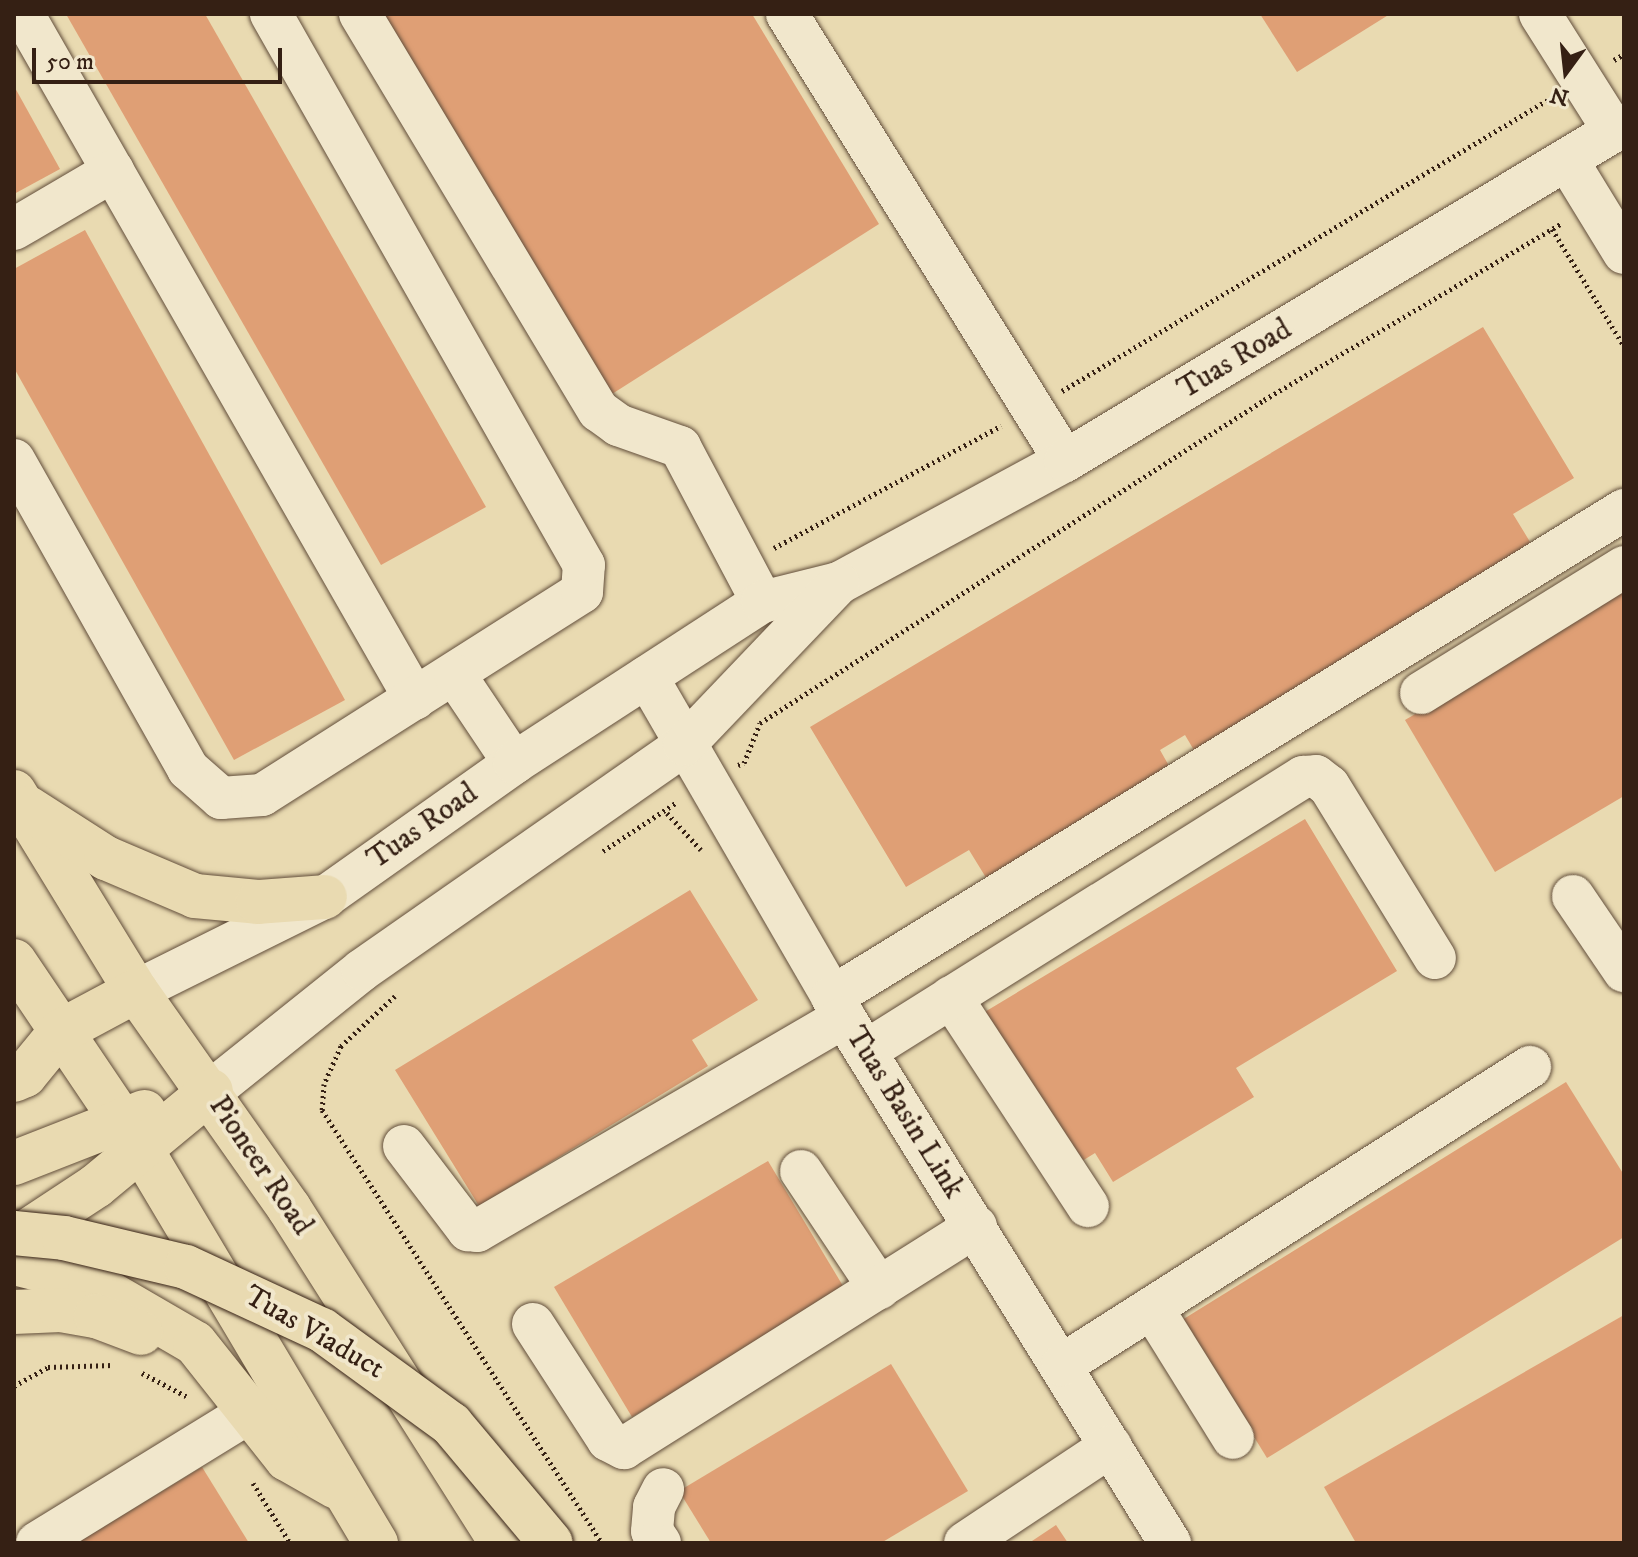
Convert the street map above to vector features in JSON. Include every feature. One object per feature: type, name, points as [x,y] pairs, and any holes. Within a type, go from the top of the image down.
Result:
[{"type":"main road","name":"Pioneer Road","points":[[17,798],[136,991],[211,1091],[502,1543]]},
{"type":"main road","points":[[17,798],[106,858],[195,896],[258,902],[325,897]]},
{"type":"main road","points":[[14,961],[130,1135],[339,1489],[376,1543]]},
{"type":"main road","name":"Tuas Road","points":[[14,1080],[25,1075],[61,1031],[136,991]]},
{"type":"main road","name":"Tuas Road","points":[[14,1163],[130,1135],[211,1091]]},
{"type":"main road","name":"Tuas Road","points":[[14,1240],[96,1186],[130,1135]]},
{"type":"main road","name":"Tuas Viaduct","points":[[14,1233],[64,1238],[186,1267],[322,1330],[451,1424],[551,1543]]},
{"type":"main road","points":[[14,1263],[90,1282],[195,1343],[247,1414],[287,1459],[339,1489]]},
{"type":"main road","points":[[14,1312],[61,1310],[96,1316],[133,1328],[184,1361],[219,1377]]},
{"type":"street","points":[[23,14],[415,699]]},
{"type":"street","points":[[14,460],[188,769],[221,798],[262,795],[577,600],[584,588],[584,565],[271,14]]},
{"type":"street","points":[[360,14],[599,411],[618,425],[680,447],[762,602]]},
{"type":"street","points":[[787,14],[1065,461]]},
{"type":"street","points":[[1540,14],[1582,79],[1619,128]]},
{"type":"street","name":"Tuas Road","points":[[136,991],[325,897],[514,763],[762,602],[839,583],[1065,461],[1619,128]]},
{"type":"street","points":[[1567,160],[1624,253]]},
{"type":"street","points":[[14,229],[113,171]]},
{"type":"street","points":[[404,1146],[468,1230],[477,1231],[847,1022],[1624,510]]},
{"type":"street","points":[[1421,693],[1624,567]]},
{"type":"street","name":"Tuas Road","points":[[211,1091],[362,970],[693,760],[839,583]]},
{"type":"street","points":[[455,675],[514,763]]},
{"type":"street","name":"Tuas Basin Link","points":[[647,677],[847,1022],[1170,1543]]},
{"type":"street","points":[[847,1022],[951,997],[1303,777],[1316,776],[1329,786],[1435,958]]},
{"type":"street","points":[[1573,896],[1624,971]]},
{"type":"street","points":[[951,997],[1088,1206]]},
{"type":"street","points":[[1062,1365],[1530,1067]]},
{"type":"street","points":[[801,1171],[879,1288]]},
{"type":"street","points":[[533,1324],[608,1440],[624,1448],[976,1226]]},
{"type":"street","points":[[1152,1308],[1233,1438]]},
{"type":"street","points":[[37,1543],[247,1414]]},
{"type":"street","points":[[965,1543],[1111,1446]]},
{"type":"street","points":[[660,1543],[652,1531],[654,1507],[663,1489]]},
{"type":"path","points":[[1034,408],[1624,54]]},
{"type":"path","points":[[590,859],[667,813],[693,760],[744,763],[760,723],[1264,400],[1594,203]]},
{"type":"path","points":[[1552,229],[1624,346]]},
{"type":"path","points":[[406,987],[341,1046],[324,1084],[322,1110],[602,1543]]},
{"type":"building","points":[[66,14],[205,14],[486,507],[381,565]]},
{"type":"building","points":[[371,14],[752,14],[879,224],[601,401]]},
{"type":"building","points":[[1260,14],[1390,14],[1297,72]]},
{"type":"building","points":[[14,86],[60,169],[14,194]]},
{"type":"building","points":[[85,230],[345,700],[234,760],[14,368],[14,269]]},
{"type":"building","points":[[1483,327],[1574,478],[1513,514],[1538,555],[1198,757],[1185,735],[1160,750],[1177,780],[993,889],[969,850],[906,887],[810,727]]},
{"type":"building","points":[[1624,591],[1624,796],[1495,872],[1405,720]]},
{"type":"building","points":[[1305,819],[1397,971],[1236,1068],[1254,1097],[1113,1182],[1095,1153],[1066,1171],[973,1019]]},
{"type":"building","points":[[690,890],[758,1000],[692,1040],[708,1066],[479,1206],[395,1070]]},
{"type":"building","points":[[1566,1082],[1624,1175],[1624,1237],[1267,1458],[1182,1320]]},
{"type":"building","points":[[768,1161],[846,1291],[632,1417],[554,1287]]},
{"type":"building","points":[[1624,1315],[1624,1543],[1356,1543],[1324,1487]]},
{"type":"building","points":[[891,1364],[968,1491],[881,1543],[711,1543],[679,1491]]},
{"type":"building","points":[[202,1467],[249,1543],[77,1543]]},
{"type":"building","points":[[1056,1525],[1068,1543],[1029,1543]]}]
